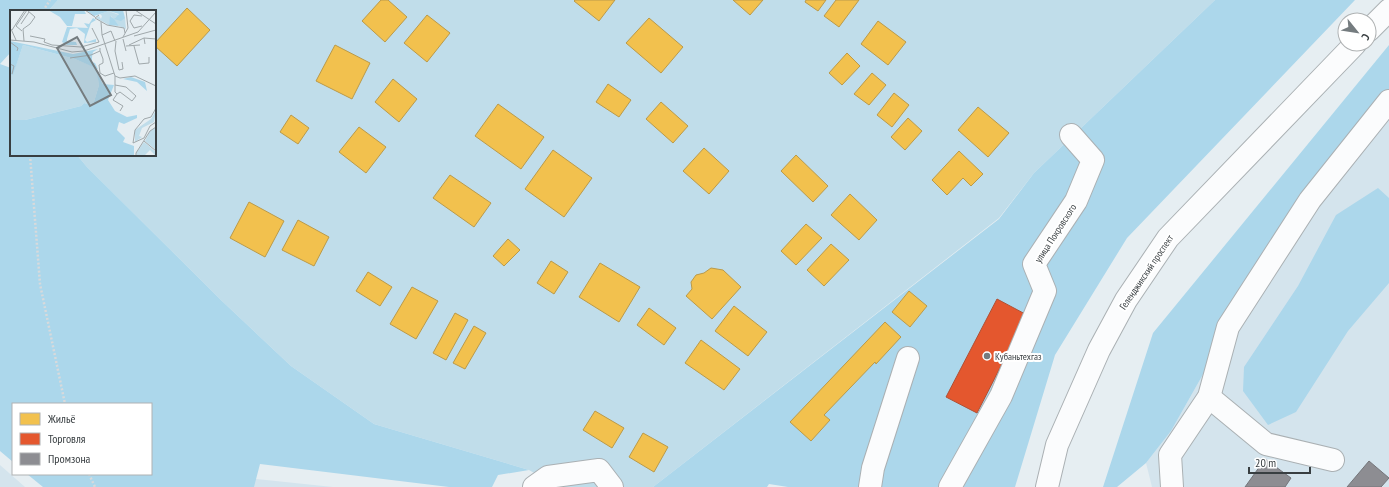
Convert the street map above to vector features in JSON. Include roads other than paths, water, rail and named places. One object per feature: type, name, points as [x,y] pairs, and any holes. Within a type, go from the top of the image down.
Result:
[{"type":"main road","points":[[1377,22],[1389,10]]},
{"type":"main road","name":"Геленджикский проспект","points":[[1047,487],[1057,445],[1099,350],[1126,300],[1168,238],[1347,52]]},
{"type":"main road","points":[[1172,487],[1170,455],[1209,397],[1228,327],[1310,200],[1389,101]]},
{"type":"main road","name":"улица Покровского","points":[[950,487],[1001,396],[1045,291],[1034,264],[1076,200],[1093,160],[1071,135]]},
{"type":"main road","points":[[870,487],[873,468],[908,358]]},
{"type":"main road","points":[[1209,397],[1266,444],[1333,460]]},
{"type":"main road","points":[[534,487],[548,477],[599,470],[612,487]]},
{"type":"place","name":"Кубаньтехгаз","points":[[987,356]]}]
